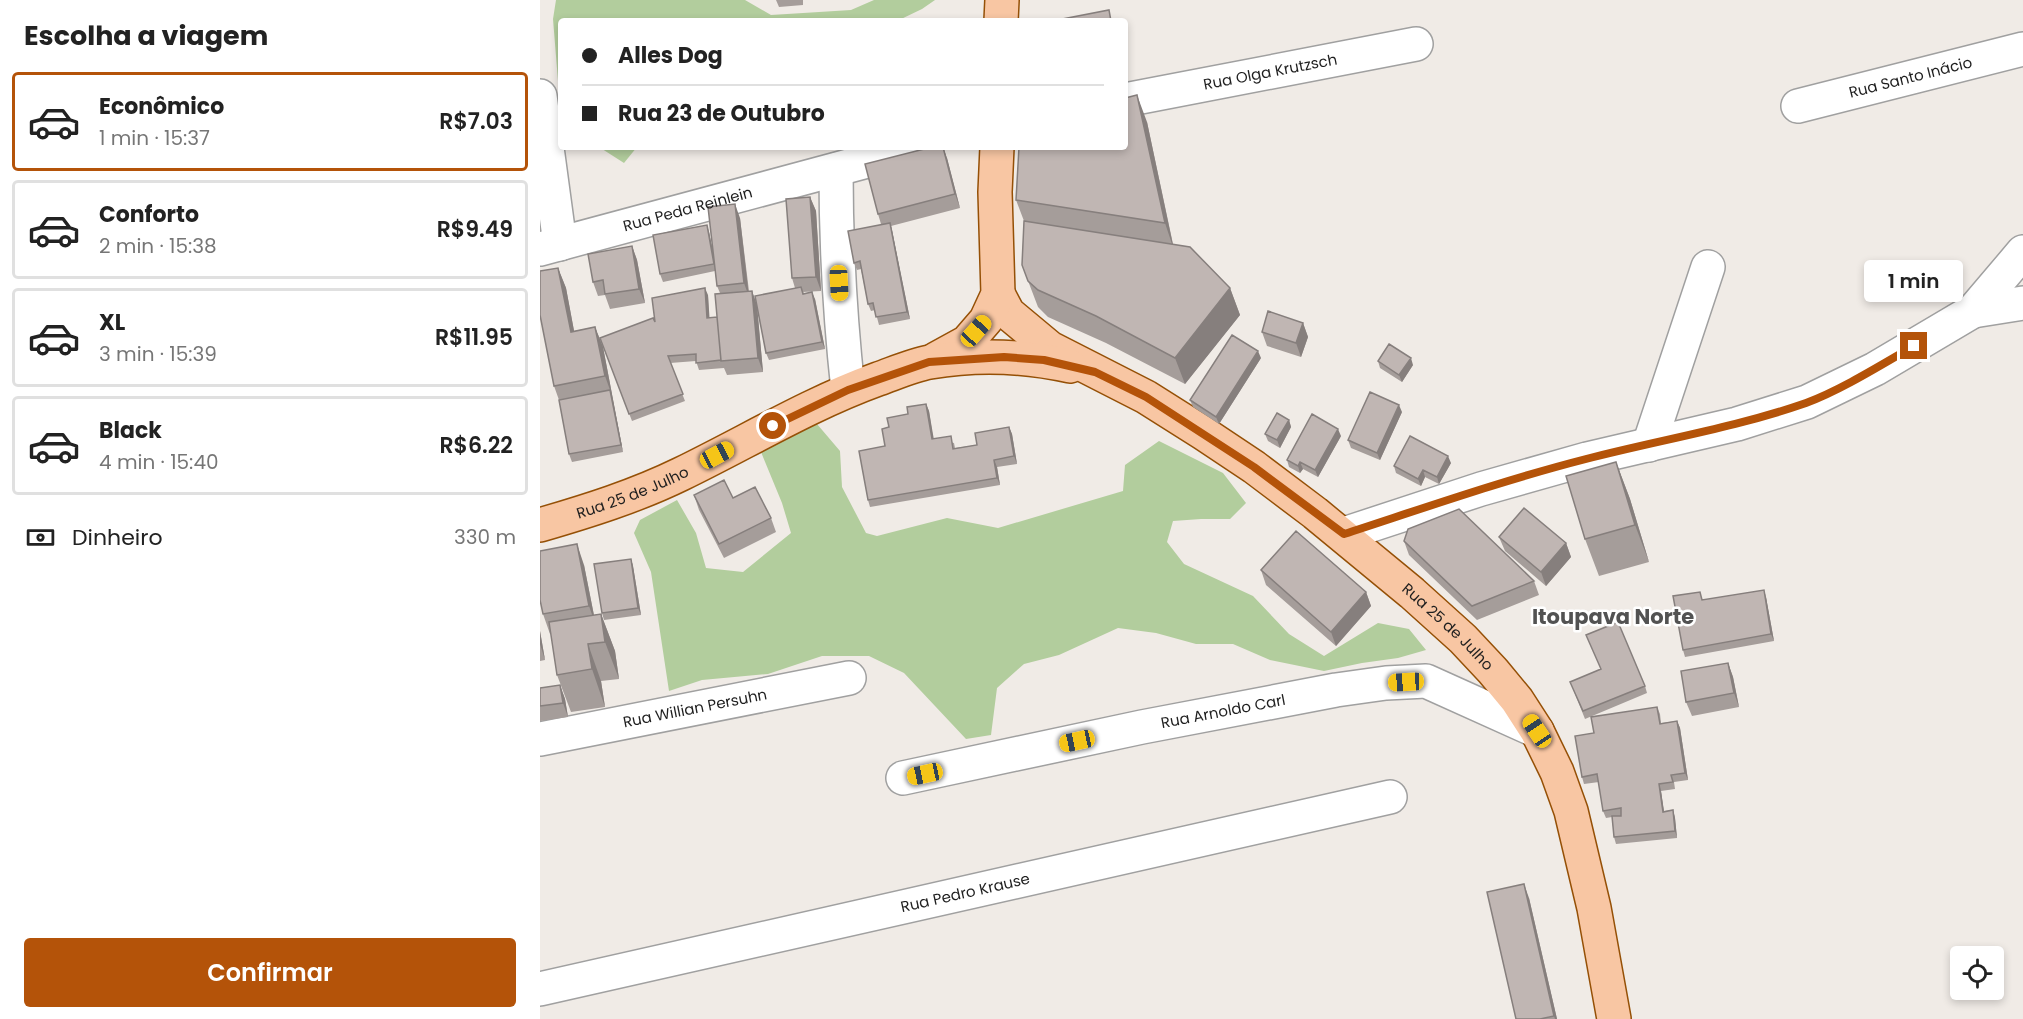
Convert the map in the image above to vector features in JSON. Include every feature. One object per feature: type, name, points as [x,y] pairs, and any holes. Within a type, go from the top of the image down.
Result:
[{"type":"main road","points":[[1001,18],[1002,0]]},
{"type":"main road","points":[[929,362],[967,342],[986,320],[998,294],[995,192],[997,150]]},
{"type":"main road","name":"Rua 25 de Julho","points":[[998,294],[1008,313],[1050,348],[1146,397],[1203,433],[1254,467],[1344,534],[1463,639],[1493,671],[1517,700],[1537,731],[1557,772],[1571,811],[1594,908],[1614,1019]]},
{"type":"main road","name":"Rua 25 de Julho","points":[[540,525],[595,508],[680,474],[848,390],[929,362],[1004,357],[1044,360],[1095,372]]},
{"type":"street","name":"Rua Olga Krutzsch","points":[[1128,99],[1416,44]]},
{"type":"street","name":"Rua Santo Inácio","points":[[1798,106],[2023,49]]},
{"type":"street","points":[[540,96],[550,246]]},
{"type":"street","name":"Rua Peda Reinlein","points":[[550,246],[908,150]]},
{"type":"street","points":[[836,170],[836,240],[848,390]]},
{"type":"street","points":[[1344,534],[1481,489],[1576,462],[1737,424],[1808,402],[1875,369],[1973,311],[2023,252]]},
{"type":"street","points":[[1649,445],[1708,267]]},
{"type":"street","points":[[1973,311],[2023,303]]},
{"type":"street","name":"Rua Willian Persuhn","points":[[540,738],[849,678]]},
{"type":"street","name":"Rua Arnoldo Carl","points":[[903,778],[1142,727],[1336,690],[1386,683],[1426,681],[1537,731]]},
{"type":"street","name":"Rua Pedro Krause","points":[[540,989],[1390,797]]},
{"type":"green space","points":[[556,0],[745,0],[771,15],[851,10],[874,0],[935,0],[903,18],[558,18],[558,81],[553,19]]},
{"type":"green space","points":[[604,150],[635,150],[624,163]]},
{"type":"green space","points":[[817,424],[840,451],[842,487],[866,533],[877,536],[947,518],[998,528],[1123,491],[1125,465],[1159,441],[1223,473],[1246,503],[1230,519],[1173,521],[1167,542],[1184,564],[1253,596],[1289,634],[1324,656],[1378,623],[1409,629],[1426,650],[1398,658],[1324,671],[1270,660],[1233,644],[1196,644],[1156,633],[1118,628],[1059,655],[1024,664],[997,688],[991,735],[966,739],[904,673],[869,656],[822,656],[768,674],[702,680],[669,691],[651,572],[634,533],[640,520],[677,500],[696,533],[706,568],[743,572],[791,533],[782,503],[761,452]]},
{"type":"building","points":[[1109,10],[1110,18],[1068,18]]},
{"type":"building","points":[[1137,95],[1165,223],[1016,200],[1019,150],[1128,150],[1128,97]]},
{"type":"building","points":[[920,150],[944,150],[955,194],[878,214],[865,164]]},
{"type":"building","points":[[810,197],[816,277],[792,278],[786,199]]},
{"type":"building","points":[[735,204],[744,283],[717,286],[708,207]]},
{"type":"building","points":[[1024,221],[1190,247],[1230,288],[1175,358],[1096,316],[1038,290],[1028,281],[1022,265]]},
{"type":"building","points":[[890,223],[907,312],[876,317],[873,303],[868,304],[860,261],[854,263],[848,231]]},
{"type":"building","points":[[707,225],[714,264],[660,274],[653,235]]},
{"type":"building","points":[[632,246],[639,289],[605,294],[603,280],[593,282],[588,254]]},
{"type":"building","points":[[558,268],[571,332],[595,327],[605,376],[554,386],[540,315],[540,271]]},
{"type":"building","points":[[801,287],[803,294],[812,292],[822,342],[766,353],[755,296]]},
{"type":"building","points":[[705,288],[707,318],[717,317],[721,360],[696,363],[696,354],[668,356],[683,394],[629,414],[600,338],[653,318],[655,322],[652,298]]},
{"type":"building","points":[[752,291],[758,358],[721,361],[715,294]]},
{"type":"building","points":[[1268,311],[1303,323],[1296,343],[1262,332]]},
{"type":"building","points":[[1232,335],[1258,351],[1216,417],[1190,400]]},
{"type":"building","points":[[1389,344],[1411,358],[1399,375],[1378,361]]},
{"type":"building","points":[[610,390],[621,445],[569,454],[559,400]]},
{"type":"building","points":[[1370,392],[1399,405],[1377,453],[1348,440]]},
{"type":"building","points":[[926,404],[932,439],[951,436],[953,449],[977,445],[975,433],[1009,427],[1014,456],[994,460],[997,478],[868,500],[859,451],[885,446],[882,429],[889,427],[887,418],[908,414],[907,407]]},
{"type":"building","points":[[1277,413],[1289,420],[1277,440],[1265,434]]},
{"type":"building","points":[[1312,414],[1338,429],[1315,470],[1300,462],[1298,466],[1287,460]]},
{"type":"building","points":[[1410,436],[1448,456],[1437,477],[1423,470],[1418,479],[1394,466]]},
{"type":"building","points":[[1616,462],[1635,525],[1585,539],[1566,476]]},
{"type":"building","points":[[724,480],[733,498],[755,487],[771,518],[719,544],[694,495]]},
{"type":"building","points":[[1524,508],[1566,543],[1541,572],[1499,537]]},
{"type":"building","points":[[1459,509],[1534,581],[1472,606],[1404,541],[1408,529]]},
{"type":"building","points":[[1296,531],[1366,592],[1331,632],[1261,570]]},
{"type":"building","points":[[577,544],[589,606],[543,614],[540,600],[540,551]]},
{"type":"building","points":[[631,559],[638,608],[602,613],[594,564]]},
{"type":"building","points":[[1764,590],[1771,634],[1683,650],[1673,596],[1700,592],[1702,600]]},
{"type":"building","points":[[601,614],[605,642],[588,644],[592,669],[557,675],[549,622]]},
{"type":"building","points":[[1618,622],[1645,686],[1583,711],[1570,682],[1601,669],[1586,635]]},
{"type":"building","points":[[1728,663],[1734,693],[1686,702],[1681,671]]},
{"type":"building","points":[[560,685],[563,703],[540,706],[540,688]]},
{"type":"building","points":[[1657,707],[1660,724],[1677,721],[1685,773],[1671,775],[1673,782],[1659,784],[1663,812],[1673,810],[1675,831],[1614,837],[1612,816],[1621,816],[1621,808],[1603,811],[1597,774],[1582,777],[1575,736],[1594,733],[1591,717]]},
{"type":"building","points":[[1524,884],[1554,1016],[1540,1019],[1516,1019],[1487,892]]},
{"type":"district","name":"Itoupava Norte","points":[[1613,617]]},
{"type":"route","points":[[773,426],[848,390],[929,362],[1004,357],[1044,360],[1095,372],[1146,397],[1254,467],[1344,534],[1481,489],[1587,459],[1737,424],[1808,402],[1875,369],[1914,346]]}]
